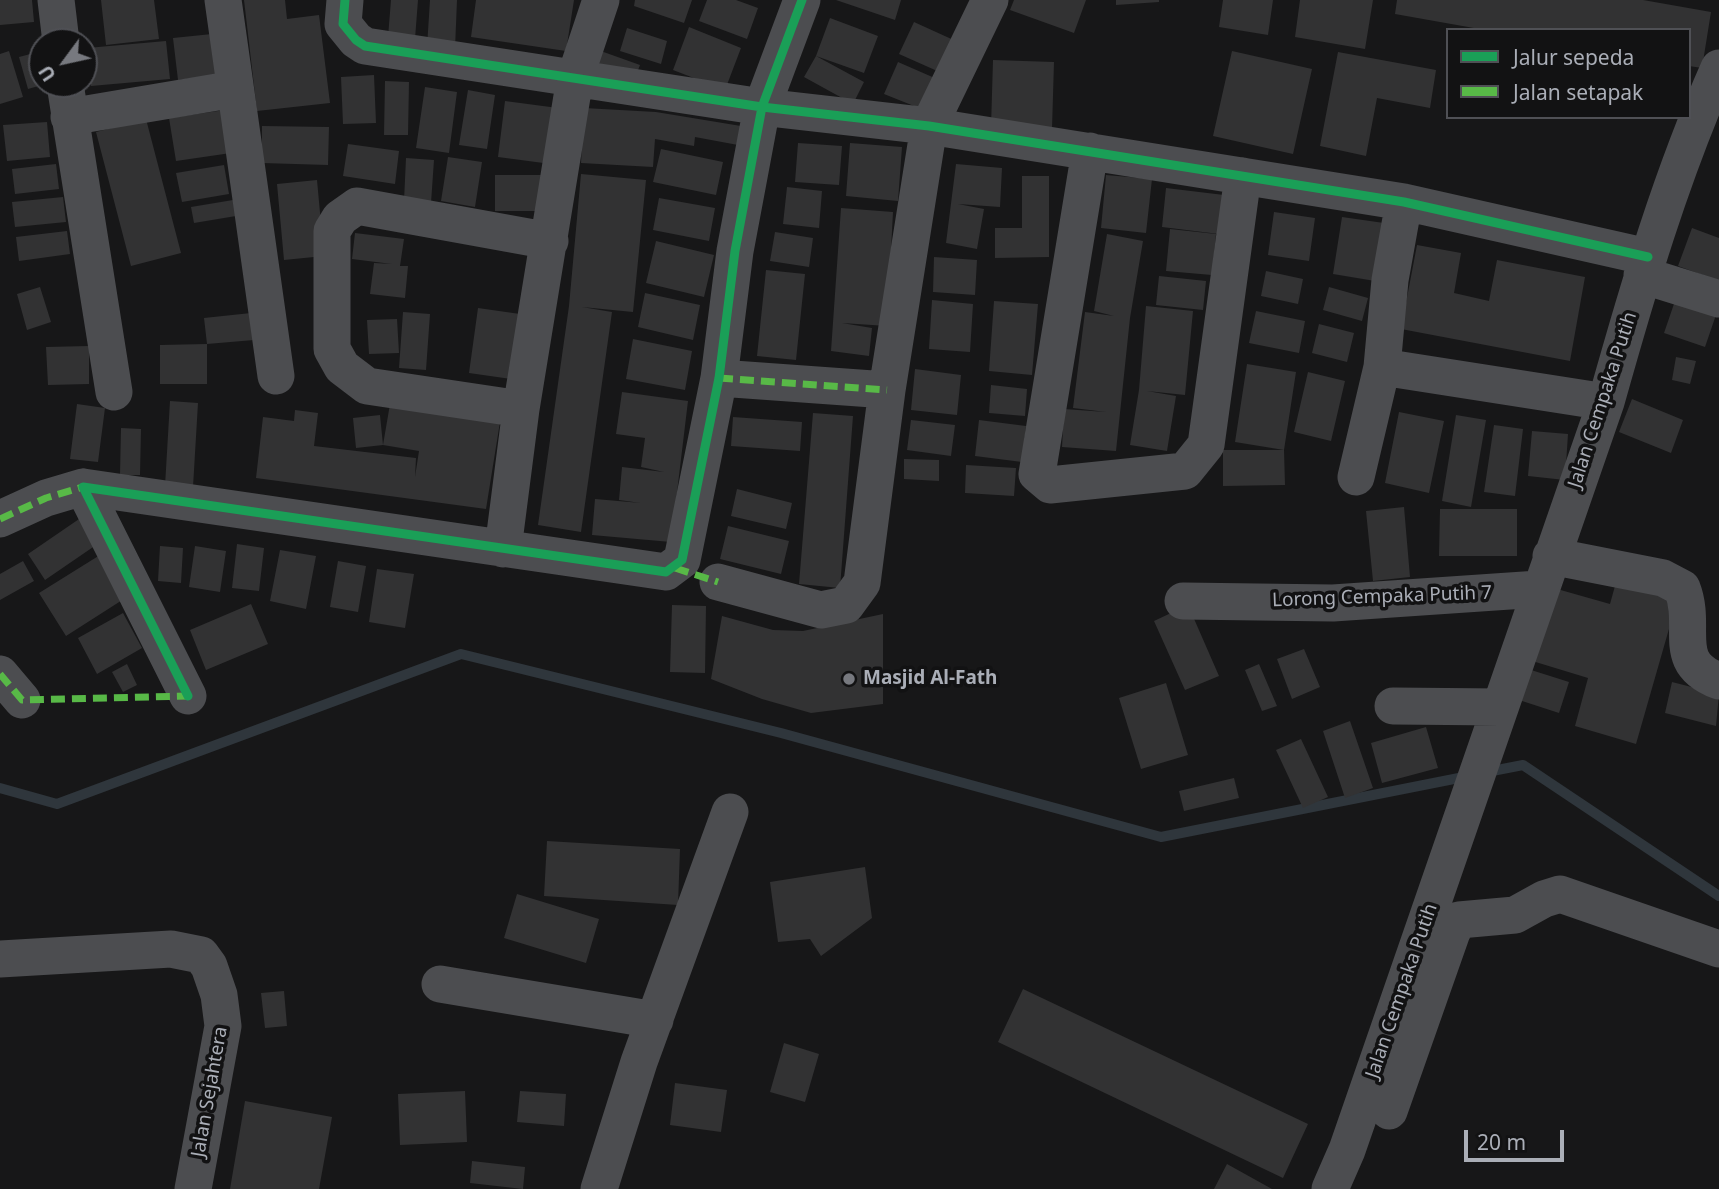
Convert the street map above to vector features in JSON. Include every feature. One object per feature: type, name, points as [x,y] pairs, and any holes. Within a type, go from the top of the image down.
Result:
[{"type":"street","points":[[56,0],[59,28]]},
{"type":"street","points":[[223,0],[276,376]]},
{"type":"street","points":[[345,0],[343,24],[356,40],[365,46],[762,107],[929,126],[1404,202],[1645,266],[1719,299]]},
{"type":"street","points":[[503,550],[521,409],[575,78],[601,0]]},
{"type":"street","points":[[0,519],[46,498],[83,487],[503,550],[666,572],[675,568],[682,560],[719,378],[735,251],[762,107],[803,0]]},
{"type":"street","points":[[718,582],[821,610],[846,605],[857,593],[865,573],[887,390],[929,126],[990,0]]},
{"type":"street","name":"Jalan Cempaka Putih","points":[[1330,1189],[1347,1150],[1606,401],[1645,266],[1707,126],[1719,68]]},
{"type":"street","points":[[114,392],[67,101],[235,89]]},
{"type":"street","points":[[1090,151],[1037,474],[1051,485],[1185,471],[1206,446],[1243,176]]},
{"type":"street","points":[[1356,477],[1381,367],[1390,280],[1404,202]]},
{"type":"street","points":[[521,409],[367,386],[342,367],[332,349],[332,231],[340,218],[357,206],[550,241]]},
{"type":"street","points":[[1381,367],[1606,401]]},
{"type":"street","points":[[719,378],[887,390]]},
{"type":"street","points":[[83,487],[188,696]]},
{"type":"street","name":"Lorong Cempaka Putih 7","points":[[1183,601],[1333,603],[1545,573],[1663,578],[1682,588],[1687,601],[1688,657],[1697,670],[1719,681]]},
{"type":"street","points":[[1393,706],[1495,720]]},
{"type":"street","points":[[599,1189],[654,1020],[730,812]]},
{"type":"street","points":[[1389,1111],[1452,932],[1459,920],[1515,915],[1544,899],[1560,894],[1719,949]]},
{"type":"street","name":"Jalan Sejahtera","points":[[0,959],[172,949],[201,955],[209,966],[219,995],[223,1026],[193,1189]]},
{"type":"street","points":[[440,984],[654,1020]]},
{"type":"building","points":[[0,0],[32,0],[34,22],[0,25]]},
{"type":"building","points":[[101,0],[154,0],[159,39],[106,45]]},
{"type":"building","points":[[244,0],[285,0],[287,19],[319,15],[330,103],[257,111]]},
{"type":"building","points":[[391,0],[418,0],[415,39],[388,37]]},
{"type":"building","points":[[430,0],[457,0],[455,49],[427,47]]},
{"type":"building","points":[[476,0],[574,0],[566,51],[471,37]]},
{"type":"building","points":[[635,0],[692,0],[684,23],[634,6]]},
{"type":"building","points":[[707,0],[736,0],[758,8],[747,39],[699,21]]},
{"type":"building","points":[[836,0],[901,0],[895,20]]},
{"type":"building","points":[[1014,0],[1086,0],[1074,33],[1010,10]]},
{"type":"building","points":[[1116,0],[1159,0],[1159,2],[1116,5]]},
{"type":"building","points":[[1223,0],[1273,0],[1268,35],[1219,27]]},
{"type":"building","points":[[1300,0],[1373,0],[1365,49],[1295,37]]},
{"type":"building","points":[[1397,0],[1643,0],[1711,12],[1702,68],[1691,66],[1691,28],[1474,28],[1395,14]]},
{"type":"building","points":[[830,18],[878,36],[864,73],[816,56]]},
{"type":"building","points":[[914,22],[958,42],[944,74],[899,54]]},
{"type":"building","points":[[689,27],[741,48],[725,90],[673,70]]},
{"type":"building","points":[[627,28],[667,41],[661,64],[620,51]]},
{"type":"building","points":[[212,34],[217,75],[178,80],[173,38]]},
{"type":"building","points":[[166,41],[170,79],[98,85],[98,47]]},
{"type":"building","points":[[598,50],[640,65],[635,78],[593,63]]},
{"type":"building","points":[[9,51],[23,97],[0,104],[0,54]]},
{"type":"building","points":[[1232,51],[1312,69],[1293,154],[1213,136]]},
{"type":"building","points":[[1338,52],[1436,70],[1430,108],[1377,98],[1366,156],[1320,146]]},
{"type":"building","points":[[28,55],[28,89],[19,57]]},
{"type":"building","points":[[816,56],[864,82],[853,104],[804,77]]},
{"type":"building","points":[[993,60],[1054,62],[1052,129],[991,127]]},
{"type":"building","points":[[898,62],[937,79],[924,110],[884,94]]},
{"type":"building","points":[[374,75],[376,123],[343,124],[341,77]]},
{"type":"building","points":[[385,81],[409,82],[408,135],[384,135]]},
{"type":"building","points":[[425,87],[457,92],[449,153],[416,148]]},
{"type":"building","points":[[468,90],[495,95],[487,149],[459,145]]},
{"type":"building","points":[[505,101],[558,108],[551,164],[498,157]]},
{"type":"building","points":[[584,108],[656,112],[741,126],[738,145],[695,137],[694,146],[655,139],[653,167],[581,163]]},
{"type":"building","points":[[225,110],[231,153],[176,161],[169,118]]},
{"type":"building","points":[[146,119],[181,253],[131,266],[96,132]]},
{"type":"building","points":[[47,122],[50,157],[7,161],[3,125]]},
{"type":"building","points":[[262,126],[329,127],[328,165],[262,163]]},
{"type":"building","points":[[798,143],[842,146],[839,185],[795,182]]},
{"type":"building","points":[[850,143],[902,147],[898,201],[846,196]]},
{"type":"building","points":[[348,144],[399,151],[395,184],[343,176]]},
{"type":"building","points":[[661,149],[723,162],[716,195],[653,182]]},
{"type":"building","points":[[448,157],[482,162],[475,207],[441,201]]},
{"type":"building","points":[[406,158],[434,160],[431,203],[404,201]]},
{"type":"building","points":[[56,164],[59,189],[15,194],[12,169]]},
{"type":"building","points":[[956,164],[1002,168],[1000,207],[958,204],[984,209],[977,249],[946,243]]},
{"type":"building","points":[[224,165],[229,194],[182,202],[176,173]]},
{"type":"building","points":[[581,174],[646,180],[633,312],[582,307],[612,312],[581,532],[538,525],[569,306]]},
{"type":"building","points":[[495,175],[542,175],[542,211],[495,211]]},
{"type":"building","points":[[1106,175],[1152,179],[1146,233],[1101,228]]},
{"type":"building","points":[[1022,176],[1049,176],[1049,257],[995,258],[995,228],[1022,228]]},
{"type":"building","points":[[317,180],[324,256],[284,260],[277,184]]},
{"type":"building","points":[[787,187],[822,191],[819,228],[783,224]]},
{"type":"building","points":[[1166,188],[1224,195],[1219,234],[1162,227]]},
{"type":"building","points":[[63,197],[66,222],[15,227],[12,202]]},
{"type":"building","points":[[659,198],[715,208],[709,241],[653,230]]},
{"type":"building","points":[[239,199],[242,215],[194,223],[191,207]]},
{"type":"building","points":[[841,208],[893,212],[887,326],[842,323],[872,328],[869,356],[831,351]]},
{"type":"building","points":[[1274,212],[1315,218],[1309,261],[1268,255]]},
{"type":"building","points":[[1342,217],[1384,223],[1375,281],[1333,274]]},
{"type":"building","points":[[1692,228],[1719,238],[1719,281],[1678,266]]},
{"type":"building","points":[[1170,229],[1216,234],[1212,275],[1166,271]]},
{"type":"building","points":[[67,231],[70,254],[19,261],[16,237]]},
{"type":"building","points":[[775,232],[813,238],[809,267],[770,261]]},
{"type":"building","points":[[355,233],[404,239],[400,266],[408,266],[405,298],[370,294],[374,263],[392,264],[352,259]]},
{"type":"building","points":[[1107,234],[1143,241],[1130,318],[1116,451],[1062,447],[1064,409],[1106,412],[1073,408],[1085,312],[1114,316],[1094,311]]},
{"type":"building","points":[[656,241],[714,255],[704,297],[646,283]]},
{"type":"building","points":[[1417,245],[1461,253],[1454,293],[1489,301],[1497,260],[1585,277],[1570,361],[1401,329]]},
{"type":"building","points":[[934,257],[977,260],[975,295],[933,292]]},
{"type":"building","points":[[766,270],[805,274],[796,360],[757,356]]},
{"type":"building","points":[[1266,271],[1303,279],[1298,304],[1261,296]]},
{"type":"building","points":[[1159,276],[1206,281],[1203,310],[1156,305]]},
{"type":"building","points":[[40,287],[51,322],[27,330],[17,294]]},
{"type":"building","points":[[1329,287],[1368,298],[1362,321],[1323,310]]},
{"type":"building","points":[[645,293],[700,305],[693,340],[638,327]]},
{"type":"building","points":[[1676,298],[1717,312],[1705,347],[1664,333]]},
{"type":"building","points":[[932,300],[973,304],[970,352],[929,349]]},
{"type":"building","points":[[994,301],[1038,304],[1032,375],[989,371]]},
{"type":"building","points":[[1146,306],[1193,311],[1185,395],[1147,391],[1176,396],[1167,451],[1130,445],[1139,390]]},
{"type":"building","points":[[478,308],[520,314],[511,379],[469,373]]},
{"type":"building","points":[[1256,311],[1305,321],[1299,353],[1249,343]]},
{"type":"building","points":[[403,312],[430,314],[426,370],[399,368]]},
{"type":"building","points":[[251,313],[254,340],[207,344],[204,318]]},
{"type":"building","points":[[397,319],[399,353],[369,354],[367,320]]},
{"type":"building","points":[[1319,324],[1354,333],[1347,362],[1312,353]]},
{"type":"building","points":[[633,339],[692,351],[685,390],[626,379]]},
{"type":"building","points":[[207,344],[207,384],[160,384],[160,345]]},
{"type":"building","points":[[89,346],[89,384],[48,385],[46,347]]},
{"type":"building","points":[[1676,357],[1696,361],[1690,384],[1672,380]]},
{"type":"building","points":[[1247,364],[1296,372],[1284,450],[1235,442]]},
{"type":"building","points":[[915,369],[961,375],[957,415],[911,410]]},
{"type":"building","points":[[1308,372],[1345,381],[1331,441],[1294,432]]},
{"type":"building","points":[[991,385],[1027,389],[1025,416],[989,413]]},
{"type":"building","points":[[622,392],[688,401],[671,542],[592,535],[595,499],[641,503],[619,500],[622,467],[664,472],[641,467],[645,438],[616,434]]},
{"type":"building","points":[[1632,399],[1683,420],[1671,453],[1619,432]]},
{"type":"building","points":[[170,401],[198,403],[193,487],[165,486]]},
{"type":"building","points":[[77,404],[105,408],[98,462],[70,459]]},
{"type":"building","points":[[390,404],[500,422],[486,509],[256,478],[263,417],[294,421],[295,410],[318,413],[314,446],[416,458],[415,477],[419,451],[383,445]]},
{"type":"building","points":[[1399,412],[1444,421],[1429,493],[1385,483]]},
{"type":"building","points":[[813,413],[853,416],[840,588],[799,584]]},
{"type":"building","points":[[380,415],[383,445],[356,448],[353,418]]},
{"type":"building","points":[[1456,415],[1486,420],[1471,507],[1442,501]]},
{"type":"building","points":[[733,417],[802,422],[800,451],[731,446]]},
{"type":"building","points":[[911,420],[955,425],[951,456],[907,450]]},
{"type":"building","points":[[979,420],[1026,426],[1022,462],[975,456]]},
{"type":"building","points":[[1494,425],[1523,429],[1515,496],[1484,492]]},
{"type":"building","points":[[121,428],[141,429],[140,475],[120,475]]},
{"type":"building","points":[[1532,431],[1568,434],[1565,480],[1528,476]]},
{"type":"building","points":[[1223,450],[1284,450],[1285,485],[1223,486]]},
{"type":"building","points":[[904,459],[939,460],[939,481],[904,479]]},
{"type":"building","points":[[966,465],[1016,468],[1014,496],[965,493]]},
{"type":"building","points":[[737,489],[792,503],[786,529],[731,516]]},
{"type":"building","points":[[1404,507],[1410,577],[1373,581],[1366,511]]},
{"type":"building","points":[[1440,509],[1517,509],[1517,556],[1439,556]]},
{"type":"building","points":[[82,517],[99,543],[45,580],[28,554]]},
{"type":"building","points":[[728,526],[789,541],[781,574],[720,559]]},
{"type":"building","points":[[237,544],[264,548],[259,591],[232,588]]},
{"type":"building","points":[[160,546],[183,548],[181,583],[158,581]]},
{"type":"building","points":[[195,546],[226,551],[220,592],[189,587]]},
{"type":"building","points":[[280,550],[316,556],[306,609],[270,601]]},
{"type":"building","points":[[100,555],[127,597],[66,636],[39,593]]},
{"type":"building","points":[[23,561],[34,581],[0,600],[0,574]]},
{"type":"building","points":[[338,561],[366,566],[358,612],[330,607]]},
{"type":"building","points":[[377,569],[414,574],[405,628],[369,622]]},
{"type":"building","points":[[1618,575],[1679,594],[1636,744],[1575,726],[1588,678],[1529,660],[1550,587],[1610,604]]},
{"type":"building","points":[[251,604],[268,644],[206,670],[190,630]]},
{"type":"building","points":[[672,605],[706,606],[705,673],[670,672]]},
{"type":"building","points":[[1188,605],[1219,676],[1185,690],[1154,621]]},
{"type":"building","points":[[123,613],[142,648],[97,674],[78,638]]},
{"type":"building","name":"Masjid Al-Fath","points":[[883,614],[883,704],[811,713],[762,699],[711,679],[722,616],[773,630],[803,631]]},
{"type":"building","points":[[1304,649],[1320,687],[1292,699],[1277,659]]},
{"type":"building","points":[[127,664],[137,685],[123,692],[112,672]]},
{"type":"building","points":[[1259,664],[1277,706],[1262,711],[1245,670]]},
{"type":"building","points":[[1528,669],[1569,682],[1559,713],[1519,700]]},
{"type":"building","points":[[1672,682],[1719,694],[1716,726],[1665,713]]},
{"type":"building","points":[[1166,683],[1188,755],[1141,769],[1119,698]]},
{"type":"building","points":[[1350,721],[1373,788],[1345,798],[1323,731]]},
{"type":"building","points":[[1426,727],[1438,768],[1382,783],[1371,743]]},
{"type":"building","points":[[1301,739],[1328,797],[1303,808],[1276,750]]},
{"type":"building","points":[[1234,778],[1239,798],[1184,811],[1179,791]]},
{"type":"building","points":[[547,841],[680,849],[678,905],[544,896]]},
{"type":"building","points":[[865,867],[872,918],[821,956],[810,939],[778,942],[770,882]]},
{"type":"building","points":[[517,894],[599,919],[586,963],[504,938]]},
{"type":"building","points":[[1023,989],[1308,1124],[1283,1178],[998,1042]]},
{"type":"building","points":[[284,991],[287,1026],[265,1028],[261,993]]},
{"type":"building","points":[[784,1043],[819,1054],[805,1102],[770,1092]]},
{"type":"building","points":[[675,1083],[727,1090],[721,1132],[670,1125]]},
{"type":"building","points":[[465,1091],[467,1142],[400,1145],[398,1094]]},
{"type":"building","points":[[520,1091],[566,1094],[564,1126],[517,1122]]},
{"type":"building","points":[[245,1101],[332,1117],[319,1189],[230,1189]]},
{"type":"building","points":[[472,1161],[525,1167],[523,1189],[470,1183]]},
{"type":"building","points":[[1227,1164],[1272,1189],[1214,1189]]},
{"type":"waterway","points":[[0,788],[57,804],[461,654],[781,733],[1161,837],[1469,776]]},
{"type":"waterway","points":[[1487,772],[1523,765],[1719,896]]},
{"type":"marked path","points":[[719,378],[887,390]]},
{"type":"marked path","points":[[0,519],[46,498],[83,487]]},
{"type":"marked path","points":[[675,568],[718,582]]},
{"type":"marked path","points":[[0,674],[22,700],[188,696]]},
{"type":"cycle path","points":[[345,0],[343,24],[356,40],[365,46],[762,107],[929,126],[1404,202],[1648,257]]},
{"type":"cycle path","points":[[188,696],[83,487],[666,572],[682,560],[719,378],[735,251],[762,107],[802,0]]},
{"type":"place","name":"Masjid Al-Fath","points":[[849,679]]}]
